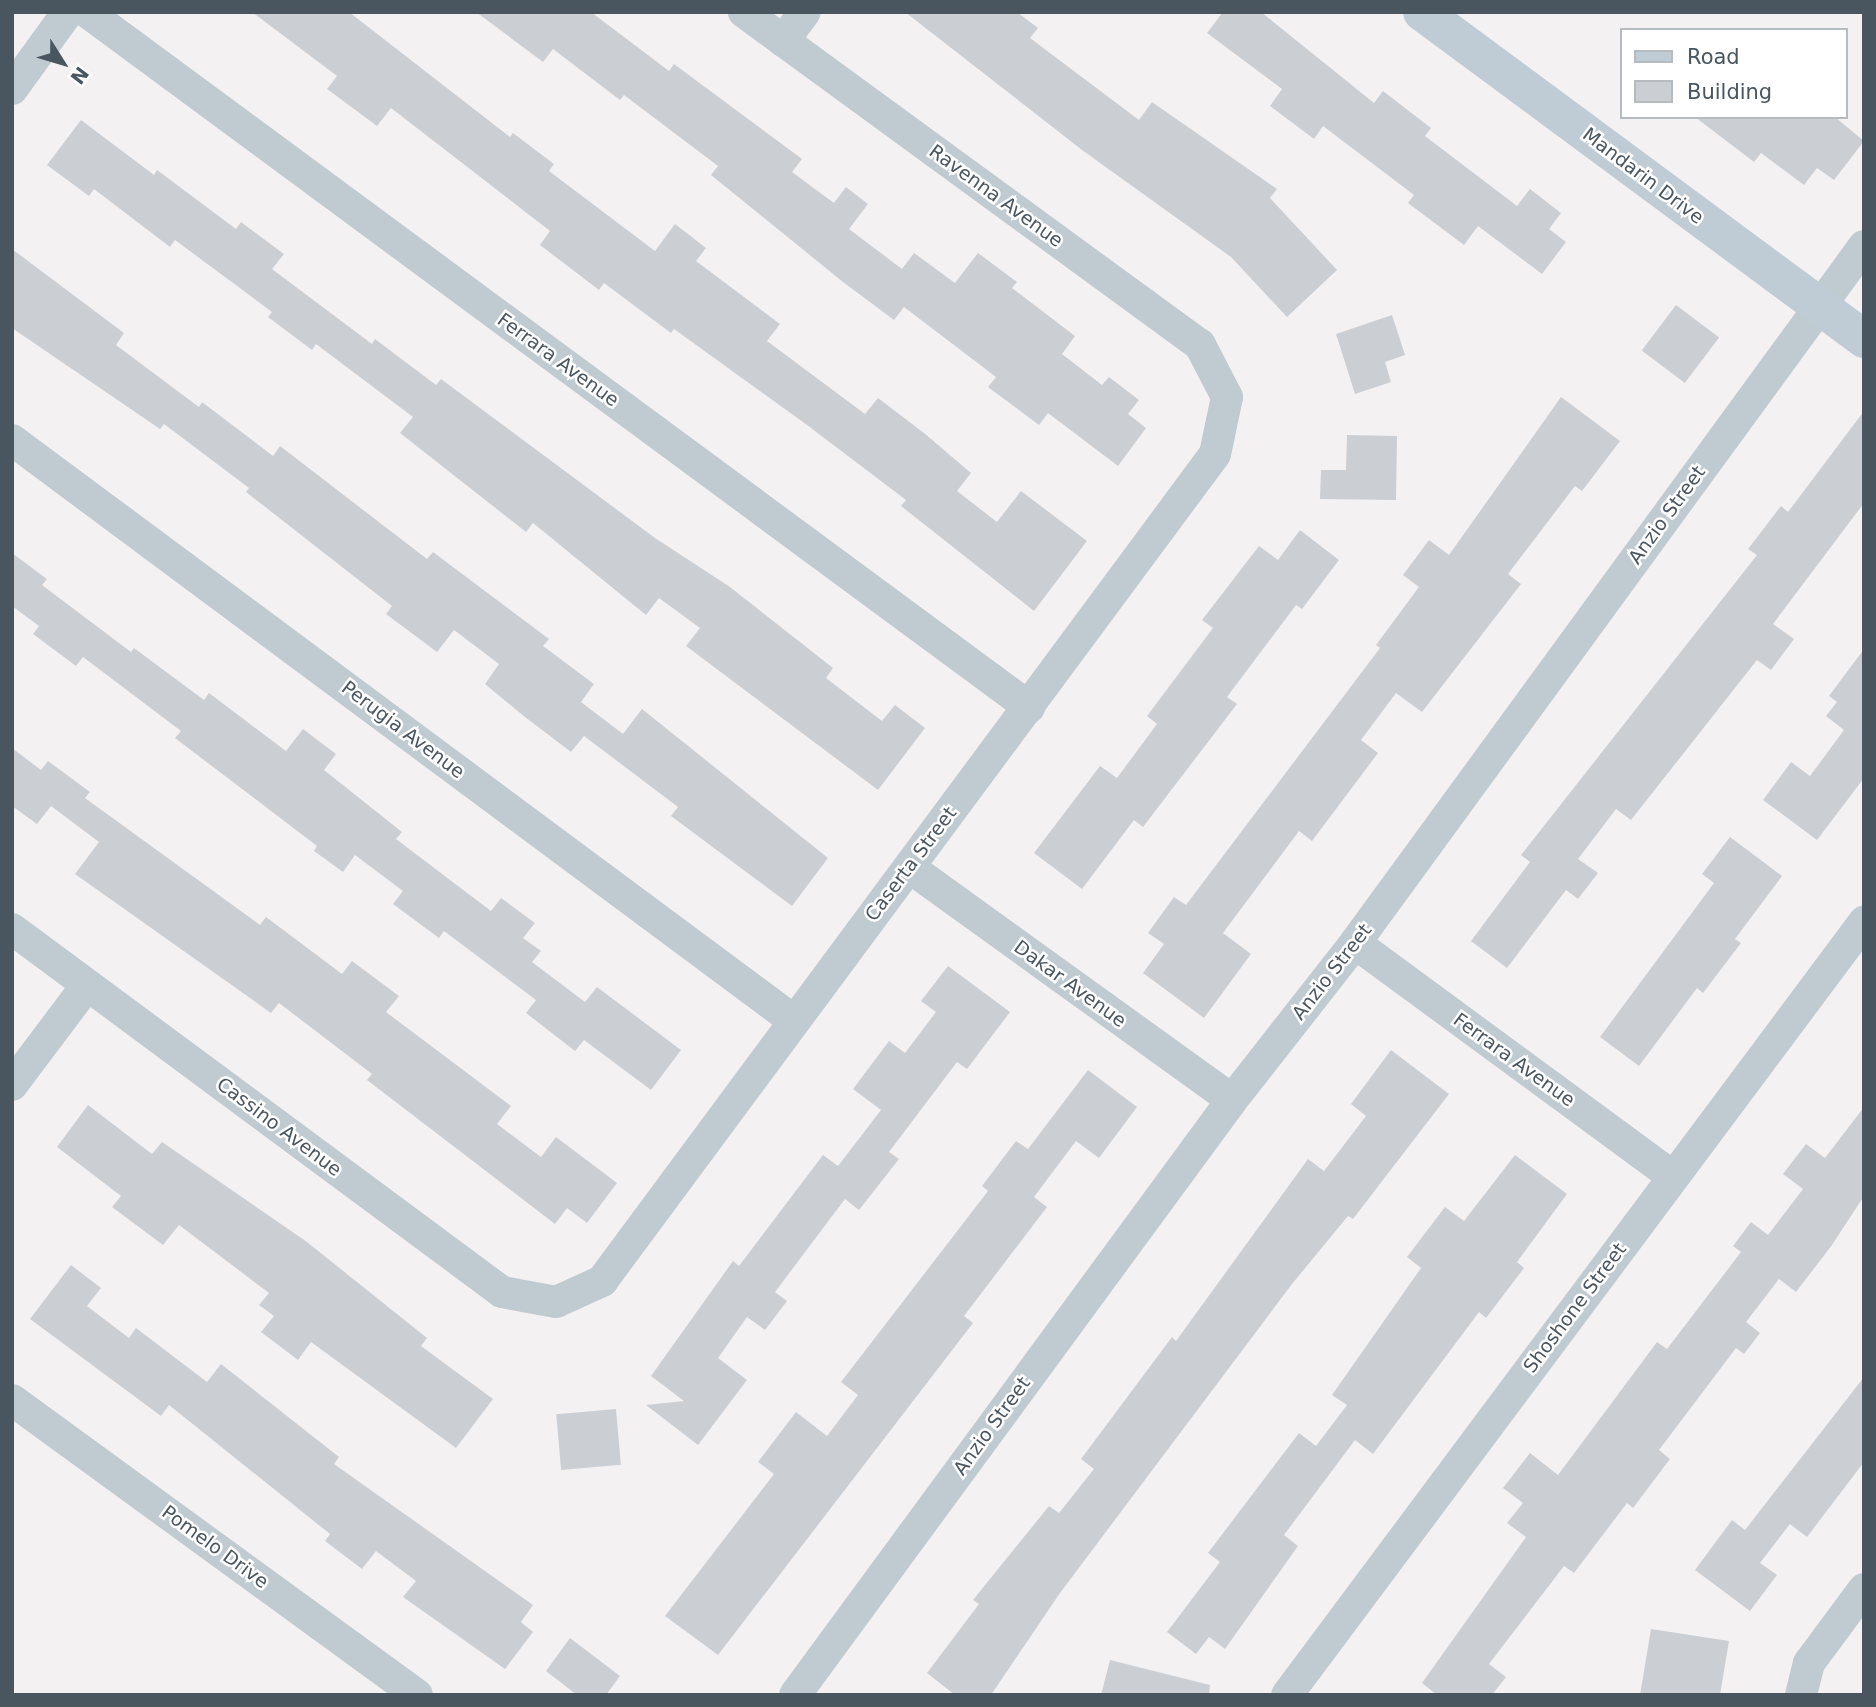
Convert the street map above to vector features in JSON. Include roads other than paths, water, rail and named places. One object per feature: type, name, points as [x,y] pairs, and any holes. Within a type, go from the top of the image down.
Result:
[{"type":"street","points":[[12,89],[68,12]]},
{"type":"street","name":"Ferrara Avenue","points":[[87,12],[1029,707]]},
{"type":"street","name":"Ravenna Avenue","points":[[744,12],[1200,345],[1227,397]]},
{"type":"street","points":[[783,41],[804,12]]},
{"type":"street","name":"Mandarin Drive","points":[[1422,12],[1864,339]]},
{"type":"street","name":"Anzio Street","points":[[795,1695],[1232,1100],[1355,943],[1864,246]]},
{"type":"street","name":"Caserta Street","points":[[556,1302],[602,1281],[793,1020],[1029,707],[1215,454],[1227,397]]},
{"type":"street","name":"Perugia Avenue","points":[[12,440],[793,1020]]},
{"type":"street","name":"Dakar Avenue","points":[[909,867],[1232,1100]]},
{"type":"street","name":"Shoshone Street","points":[[1287,1695],[1864,922]]},
{"type":"street","name":"Cassino Avenue","points":[[12,929],[502,1292],[556,1302]]},
{"type":"street","name":"Ferrara Avenue","points":[[1355,943],[1673,1177]]},
{"type":"street","points":[[12,1085],[88,985]]},
{"type":"street","name":"Pomelo Drive","points":[[12,1400],[417,1695]]},
{"type":"street","points":[[1801,1695],[1809,1663],[1864,1590]]}]
